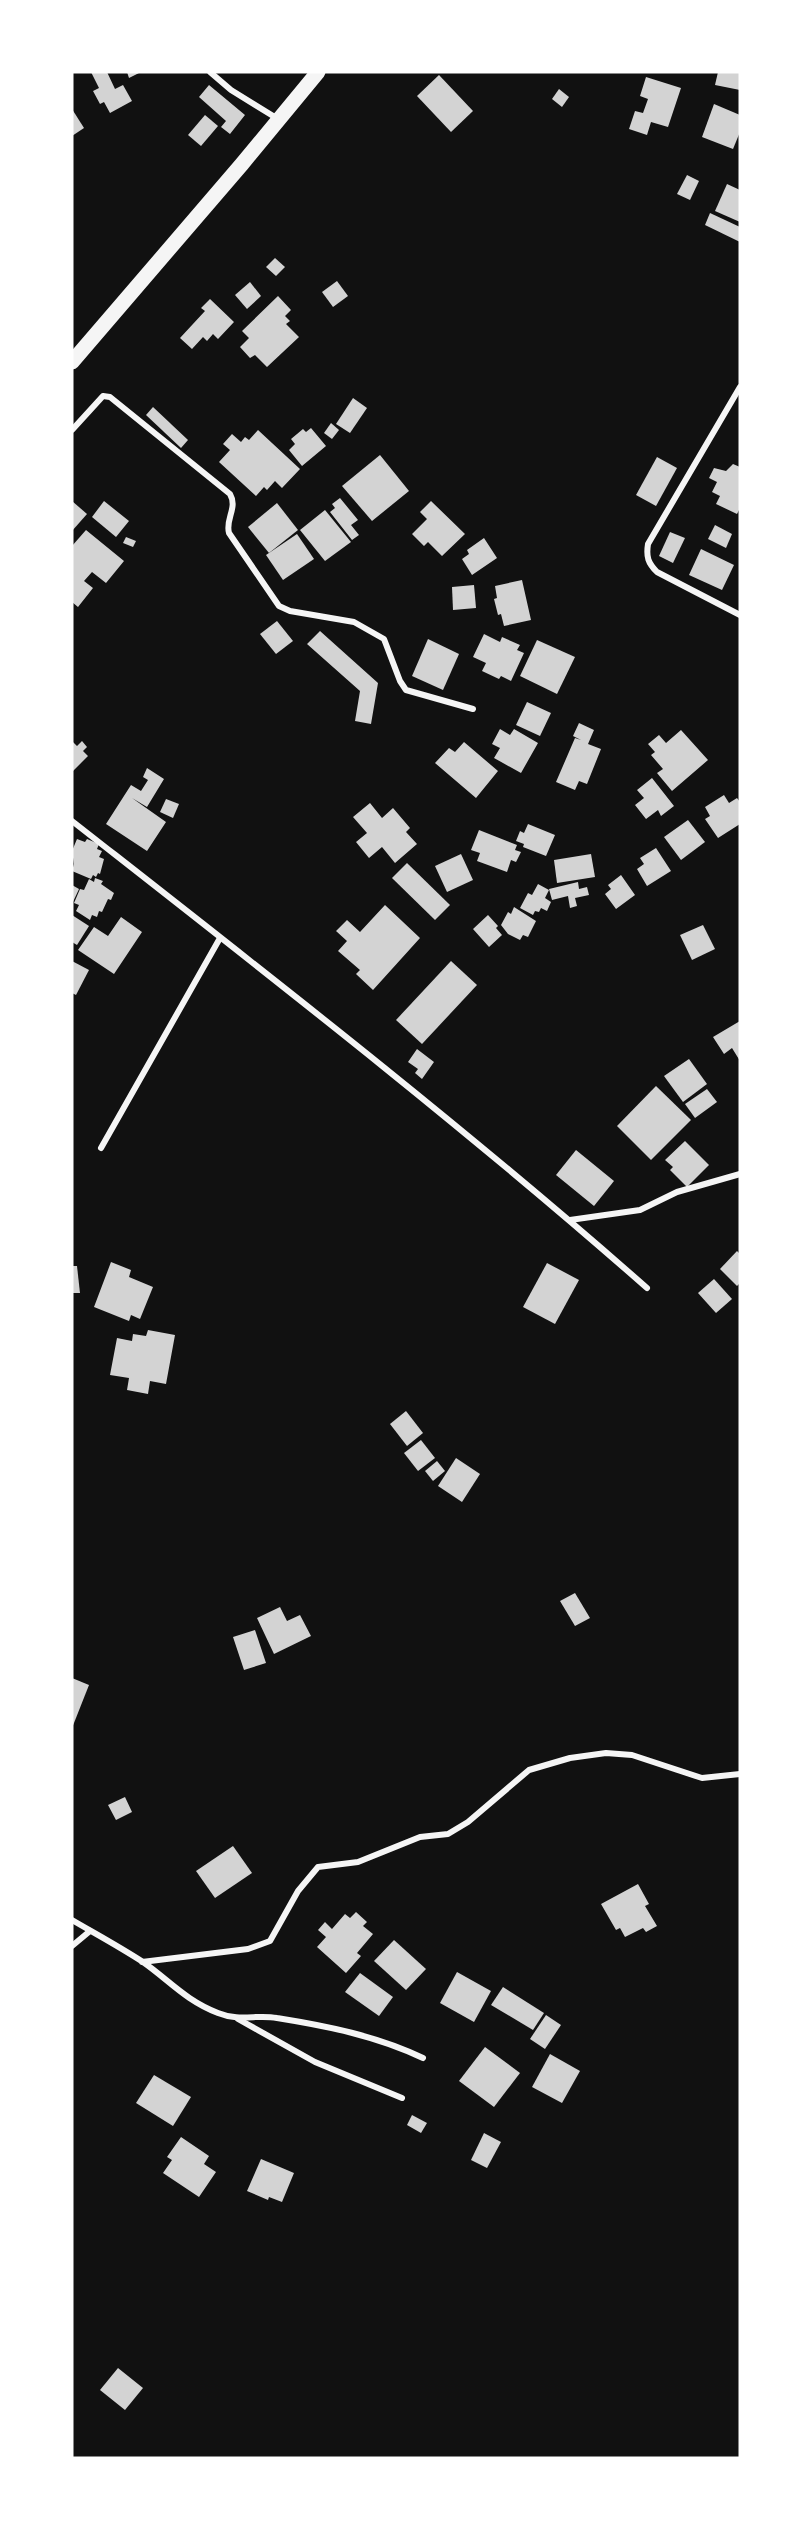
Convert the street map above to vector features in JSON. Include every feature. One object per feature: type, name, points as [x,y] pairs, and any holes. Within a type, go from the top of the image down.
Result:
[{"type":"main road","points":[[72,362],[318,72]]},
{"type":"street","points":[[210,72],[231,90],[279,119]]},
{"type":"street","points":[[740,387],[653,535],[646,555],[649,565],[657,572],[740,615]]},
{"type":"street","points":[[72,430],[98,400],[103,396],[110,397],[230,494],[234,506],[228,524],[230,533],[279,606],[290,611],[354,622],[384,639],[400,681],[406,690],[473,709]]},
{"type":"street","points":[[72,821],[275,980],[570,1220],[647,1288]]},
{"type":"street","points":[[101,1148],[220,938]]},
{"type":"street","points":[[570,1220],[640,1210],[677,1192],[740,1174]]},
{"type":"street","points":[[142,1962],[248,1949],[270,1941],[298,1891],[318,1868],[358,1862],[420,1837],[448,1834],[468,1822],[529,1770],[570,1758],[606,1753],[632,1755],[702,1778],[740,1774]]},
{"type":"street","points":[[72,1920],[142,1962],[185,1997],[219,2014],[238,2018],[274,2017],[367,2037],[394,2044],[423,2058]]},
{"type":"street","points":[[72,1946],[90,1931]]},
{"type":"street","points":[[238,2018],[315,2062],[402,2098]]},
{"type":"building","points":[[91,72],[107,72],[115,89],[123,85],[132,101],[110,113],[104,102],[100,104],[93,91],[99,88]]},
{"type":"building","points":[[127,72],[141,72],[129,78]]},
{"type":"building","points":[[718,72],[740,72],[740,90],[715,85]]},
{"type":"building","points":[[439,75],[473,111],[451,132],[417,96]]},
{"type":"building","points":[[646,77],[681,88],[668,127],[651,122],[647,135],[629,129],[635,111],[643,113],[648,99],[640,96]]},
{"type":"building","points":[[209,85],[245,115],[230,134],[221,127],[226,121],[199,97]]},
{"type":"building","points":[[559,89],[569,97],[562,107],[552,99]]},
{"type":"building","points":[[714,104],[740,115],[740,132],[733,149],[702,137]]},
{"type":"building","points":[[72,109],[84,128],[72,136]]},
{"type":"building","points":[[205,115],[218,126],[201,146],[188,135]]},
{"type":"building","points":[[687,175],[699,181],[690,200],[677,194]]},
{"type":"building","points":[[727,184],[740,190],[740,222],[715,211]]},
{"type":"building","points":[[710,213],[740,227],[740,242],[705,225]]},
{"type":"building","points":[[275,258],[285,267],[276,276],[266,267]]},
{"type":"building","points":[[337,281],[348,296],[333,307],[322,292]]},
{"type":"building","points":[[250,282],[261,296],[247,309],[235,295]]},
{"type":"building","points":[[278,296],[291,310],[285,316],[290,321],[286,324],[299,337],[267,367],[255,355],[250,358],[240,347],[249,338],[242,331]]},
{"type":"building","points":[[210,299],[234,322],[218,339],[213,334],[207,341],[203,337],[192,349],[180,338],[205,311],[201,308]]},
{"type":"building","points":[[353,398],[367,408],[350,433],[336,424]]},
{"type":"building","points":[[153,407],[188,440],[181,448],[146,415]]},
{"type":"building","points":[[331,423],[339,430],[332,439],[324,433]]},
{"type":"building","points":[[311,428],[326,446],[302,466],[289,450],[295,444],[291,439],[303,429],[306,432]]},
{"type":"building","points":[[258,430],[300,469],[282,488],[275,481],[267,490],[264,487],[256,496],[219,462],[230,450],[223,444],[232,434],[241,442],[245,437],[249,440]]},
{"type":"building","points":[[380,455],[409,491],[372,521],[342,486]]},
{"type":"building","points":[[657,457],[677,468],[656,506],[636,495]]},
{"type":"building","points":[[733,464],[740,467],[740,508],[737,514],[716,504],[720,496],[712,492],[717,482],[709,478],[714,468],[726,471]]},
{"type":"building","points":[[340,498],[358,520],[351,525],[359,535],[352,540],[330,512],[335,508],[332,504]]},
{"type":"building","points":[[72,501],[87,514],[72,531]]},
{"type":"building","points":[[104,501],[129,521],[116,537],[92,517]]},
{"type":"building","points":[[431,501],[465,534],[442,556],[428,542],[424,546],[412,534],[427,519],[420,512]]},
{"type":"building","points":[[277,503],[298,530],[269,553],[248,527]]},
{"type":"building","points":[[325,510],[351,542],[325,561],[300,530]]},
{"type":"building","points":[[715,525],[732,534],[726,548],[708,539]]},
{"type":"building","points":[[86,530],[124,561],[106,583],[92,572],[84,581],[93,588],[78,607],[72,602],[72,546]]},
{"type":"building","points":[[670,532],[685,538],[673,563],[659,556]]},
{"type":"building","points":[[297,534],[314,559],[283,580],[266,555]]},
{"type":"building","points":[[126,537],[136,541],[133,547],[123,543]]},
{"type":"building","points":[[484,538],[497,558],[472,575],[462,559],[469,554],[467,550]]},
{"type":"building","points":[[701,549],[734,565],[722,590],[689,575]]},
{"type":"building","points":[[522,580],[531,620],[504,626],[501,614],[498,615],[494,599],[497,598],[495,586]]},
{"type":"building","points":[[474,585],[476,608],[453,610],[452,587]]},
{"type":"building","points":[[277,621],[293,641],[276,654],[260,634]]},
{"type":"building","points":[[320,631],[378,683],[371,724],[355,721],[360,691],[307,644]]},
{"type":"building","points":[[484,634],[500,642],[502,637],[520,645],[517,650],[524,653],[511,681],[501,676],[499,679],[482,671],[486,663],[473,657]]},
{"type":"building","points":[[428,639],[459,654],[443,690],[412,676]]},
{"type":"building","points":[[537,640],[575,657],[557,694],[520,676]]},
{"type":"building","points":[[527,702],[551,713],[540,736],[516,725]]},
{"type":"building","points":[[579,723],[594,730],[588,744],[601,749],[587,784],[579,781],[575,790],[556,782],[575,738],[581,740],[573,736]]},
{"type":"building","points":[[500,729],[510,735],[514,729],[538,743],[521,773],[494,758],[500,748],[492,744]]},
{"type":"building","points":[[681,730],[708,760],[672,791],[657,773],[663,769],[651,755],[655,752],[648,744],[659,735],[666,743]]},
{"type":"building","points":[[72,741],[77,746],[82,741],[87,747],[83,751],[88,756],[72,772]]},
{"type":"building","points":[[464,742],[498,771],[476,798],[435,763],[449,748],[455,752]]},
{"type":"building","points":[[147,768],[164,779],[147,807],[132,798],[166,822],[147,851],[106,824],[131,785],[141,791],[148,780],[143,777]]},
{"type":"building","points":[[652,778],[674,806],[661,816],[658,810],[646,819],[635,805],[644,798],[637,790]]},
{"type":"building","points":[[724,795],[729,803],[737,798],[740,802],[740,824],[718,838],[705,819],[710,816],[705,807]]},
{"type":"building","points":[[166,799],[179,804],[173,818],[160,812]]},
{"type":"building","points":[[370,803],[382,818],[393,808],[410,828],[406,832],[417,844],[395,863],[382,847],[369,858],[356,842],[367,833],[353,817]]},
{"type":"building","points":[[688,820],[705,842],[681,860],[664,837]]},
{"type":"building","points":[[528,824],[555,835],[546,856],[523,847],[524,844],[516,841],[520,831],[524,833]]},
{"type":"building","points":[[479,830],[517,845],[515,850],[521,852],[516,862],[511,860],[507,872],[477,861],[480,853],[471,850]]},
{"type":"building","points":[[77,839],[85,842],[87,839],[99,844],[97,849],[102,851],[99,857],[104,859],[100,874],[98,873],[96,877],[93,875],[91,879],[72,871],[74,864],[72,851]]},
{"type":"building","points":[[656,848],[671,871],[647,886],[637,869],[644,864],[640,858]]},
{"type":"building","points":[[461,854],[473,880],[447,892],[435,866]]},
{"type":"building","points":[[591,854],[595,877],[557,883],[554,860]]},
{"type":"building","points":[[407,863],[450,905],[435,920],[392,878]]},
{"type":"building","points":[[621,875],[635,895],[616,909],[605,894],[611,889],[608,885]]},
{"type":"building","points":[[95,878],[103,881],[101,884],[114,893],[111,900],[108,899],[102,912],[99,911],[97,917],[92,915],[90,920],[76,911],[79,905],[74,903],[80,889],[84,890],[89,879],[94,882]]},
{"type":"building","points":[[578,882],[579,889],[587,887],[589,895],[575,898],[577,906],[570,908],[568,896],[552,900],[549,889]]},
{"type":"building","points":[[538,884],[549,890],[545,898],[551,902],[547,911],[541,908],[533,915],[520,908],[528,893],[532,895]]},
{"type":"building","points":[[72,885],[79,889],[72,904]]},
{"type":"building","points":[[385,905],[420,938],[373,990],[356,974],[360,970],[338,951],[347,941],[336,931],[347,920],[360,932]]},
{"type":"building","points":[[514,907],[536,921],[528,937],[523,935],[520,940],[508,934],[501,925],[508,912],[511,914]]},
{"type":"building","points":[[72,915],[89,926],[77,945],[72,942]]},
{"type":"building","points":[[488,915],[498,926],[496,928],[502,935],[489,947],[473,929]]},
{"type":"building","points":[[121,917],[142,932],[114,974],[78,950],[94,927],[108,936]]},
{"type":"building","points":[[703,925],[715,949],[692,960],[680,935]]},
{"type":"building","points":[[72,961],[89,970],[76,995],[72,993]]},
{"type":"building","points":[[451,961],[477,985],[422,1044],[396,1020]]},
{"type":"building","points":[[740,1021],[740,1061],[732,1048],[724,1054],[713,1037]]},
{"type":"building","points":[[417,1049],[434,1062],[422,1079],[415,1073],[418,1069],[408,1062]]},
{"type":"building","points":[[689,1059],[707,1084],[683,1102],[664,1076]]},
{"type":"building","points":[[656,1086],[691,1120],[651,1160],[617,1126]]},
{"type":"building","points":[[707,1089],[717,1102],[695,1118],[685,1104]]},
{"type":"building","points":[[685,1141],[709,1165],[687,1187],[670,1170],[673,1167],[665,1160]]},
{"type":"building","points":[[576,1150],[614,1181],[594,1206],[556,1175]]},
{"type":"building","points":[[737,1251],[740,1254],[740,1283],[737,1286],[720,1269]]},
{"type":"building","points":[[111,1262],[131,1270],[129,1277],[153,1287],[140,1319],[131,1315],[129,1321],[94,1307]]},
{"type":"building","points":[[547,1263],[579,1280],[555,1324],[523,1307]]},
{"type":"building","points":[[72,1266],[77,1266],[80,1293],[72,1293]]},
{"type":"building","points":[[714,1279],[732,1299],[716,1313],[698,1293]]},
{"type":"building","points":[[148,1330],[175,1335],[166,1384],[150,1381],[148,1394],[127,1390],[129,1378],[110,1375],[117,1338],[132,1341],[133,1334],[146,1336]]},
{"type":"building","points":[[406,1411],[423,1433],[407,1446],[390,1424]]},
{"type":"building","points":[[421,1440],[435,1458],[418,1471],[404,1453]]},
{"type":"building","points":[[456,1458],[480,1474],[462,1502],[438,1486]]},
{"type":"building","points":[[437,1461],[445,1471],[433,1481],[425,1471]]},
{"type":"building","points":[[575,1593],[590,1618],[575,1626],[560,1601]]},
{"type":"building","points":[[280,1607],[287,1621],[300,1615],[311,1636],[274,1654],[257,1618]]},
{"type":"building","points":[[255,1630],[266,1663],[244,1670],[233,1637]]},
{"type":"building","points":[[72,1678],[89,1685],[72,1728]]},
{"type":"building","points":[[125,1797],[132,1812],[116,1820],[108,1805]]},
{"type":"building","points":[[233,1846],[252,1873],[215,1898],[196,1871]]},
{"type":"building","points":[[638,1884],[649,1904],[645,1906],[657,1926],[646,1932],[643,1928],[625,1937],[620,1928],[616,1930],[601,1904]]},
{"type":"building","points":[[356,1912],[367,1922],[363,1926],[373,1934],[357,1953],[361,1956],[346,1973],[317,1947],[326,1937],[318,1930],[325,1922],[332,1929],[345,1914],[350,1918]]},
{"type":"building","points":[[394,1940],[426,1969],[406,1990],[374,1961]]},
{"type":"building","points":[[457,1972],[491,1991],[474,2022],[440,2003]]},
{"type":"building","points":[[360,1973],[393,1997],[379,2016],[345,1992]]},
{"type":"building","points":[[503,1987],[544,2013],[533,2030],[491,2005]]},
{"type":"building","points":[[546,2015],[561,2025],[545,2049],[530,2039]]},
{"type":"building","points":[[485,2047],[520,2073],[494,2107],[459,2081]]},
{"type":"building","points":[[550,2054],[580,2071],[562,2103],[532,2087]]},
{"type":"building","points":[[154,2075],[191,2097],[173,2126],[136,2103]]},
{"type":"building","points":[[412,2115],[427,2123],[421,2133],[407,2125]]},
{"type":"building","points":[[484,2133],[501,2142],[487,2168],[471,2160]]},
{"type":"building","points":[[181,2137],[209,2156],[204,2164],[216,2172],[199,2197],[163,2173],[172,2160],[167,2157]]},
{"type":"building","points":[[261,2159],[294,2173],[282,2202],[269,2197],[268,2200],[247,2191]]},
{"type":"building","points":[[118,2368],[143,2388],[125,2410],[100,2390]]}]
